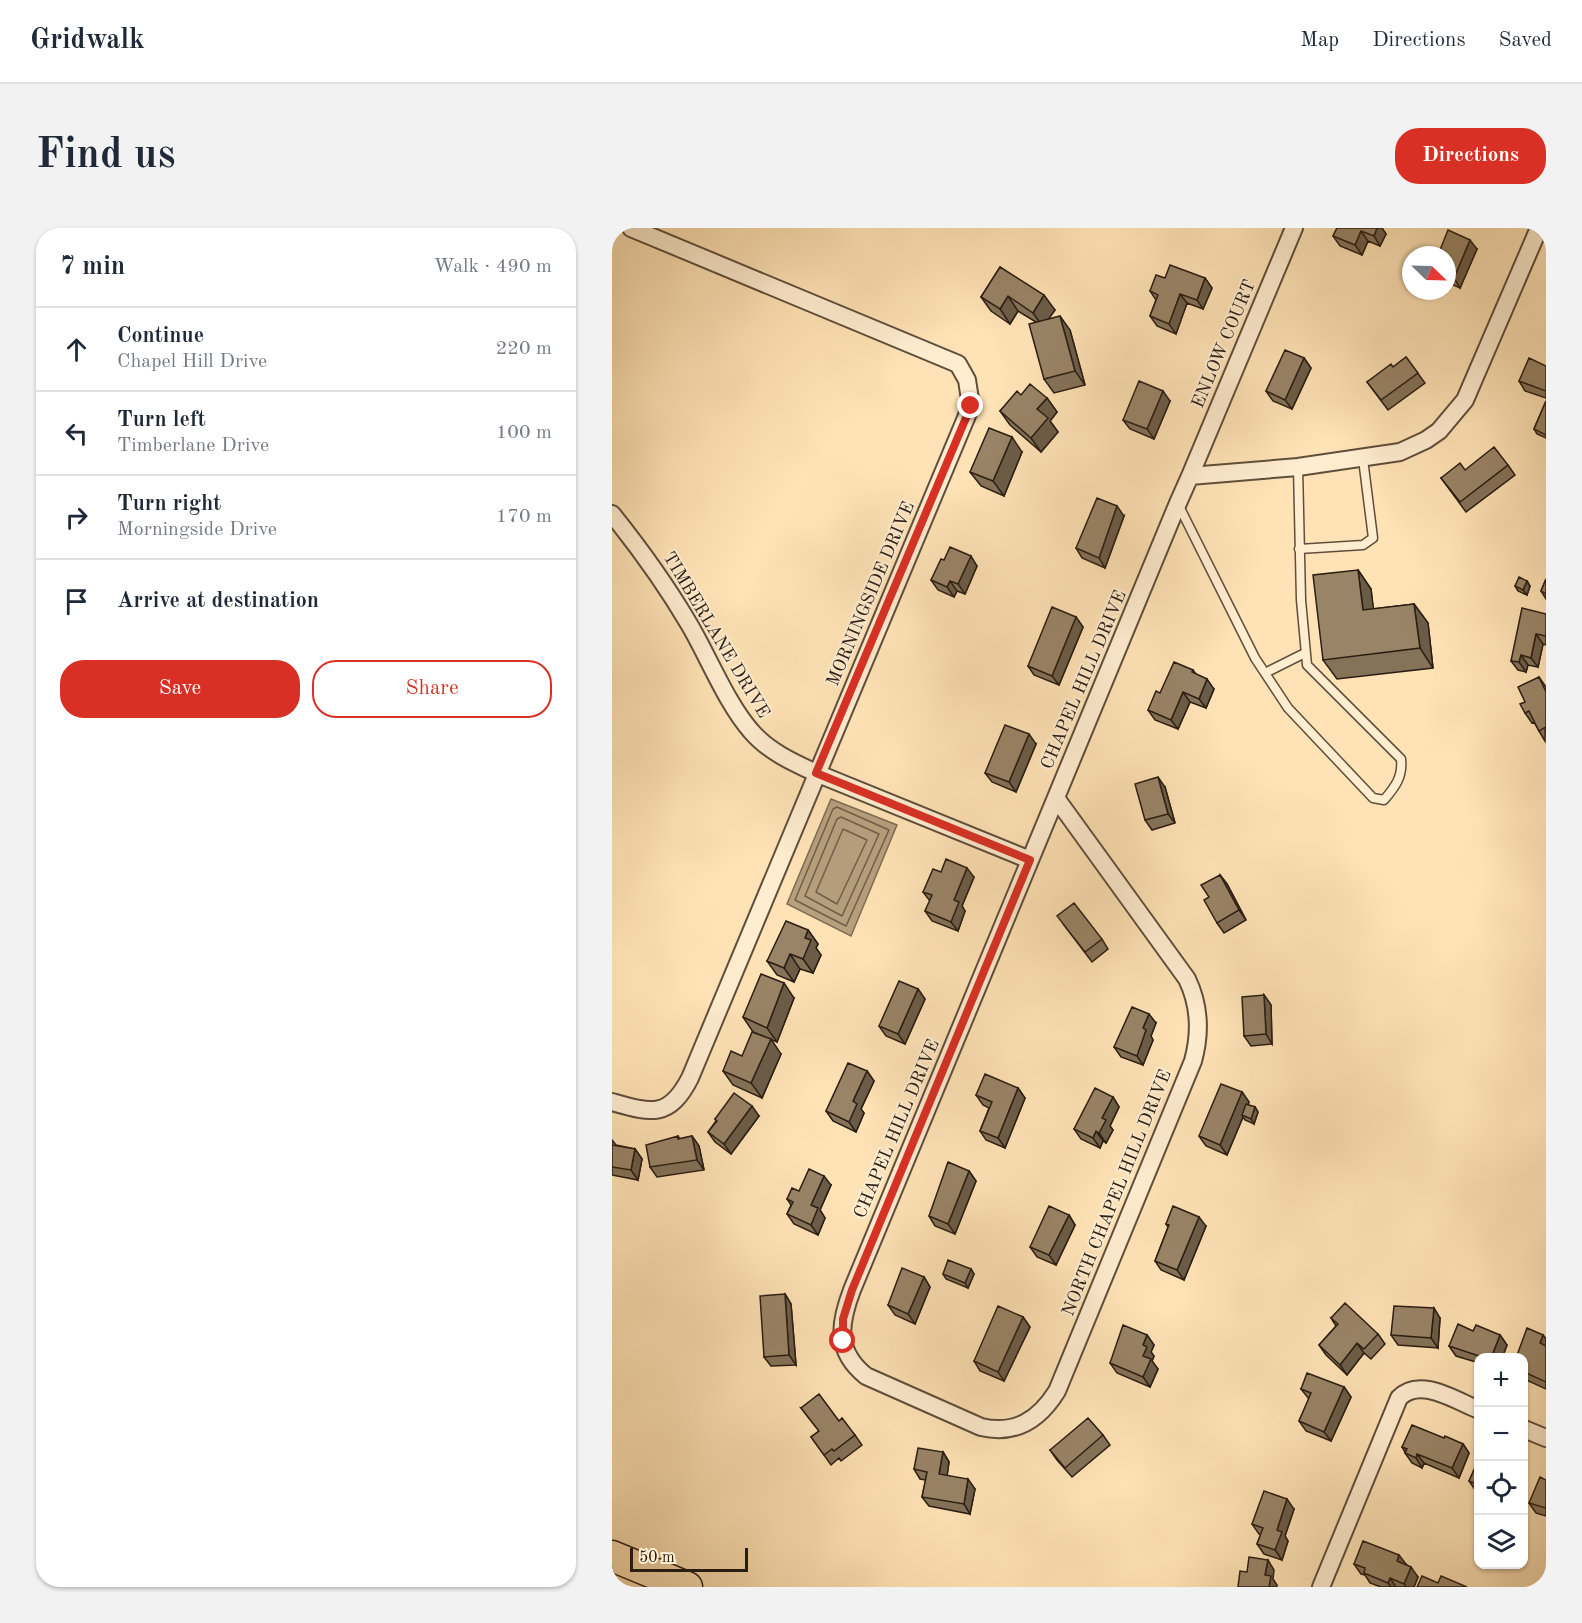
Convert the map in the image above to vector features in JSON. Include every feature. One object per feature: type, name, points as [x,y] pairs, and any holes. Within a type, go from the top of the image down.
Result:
[{"type":"highway","points":[[612,1556],[687,1587]]},
{"type":"street","name":"MORNINGSIDE DRIVE","points":[[612,1102],[644,1111],[659,1111],[674,1102],[686,1087],[971,406],[967,380],[958,364],[631,228]]},
{"type":"street","name":"ENLOW COURT","points":[[1190,476],[1294,228]]},
{"type":"street","points":[[1190,476],[1363,459],[1412,447],[1439,431],[1458,412],[1474,384],[1539,228]]},
{"type":"street","name":"CHAPEL HILL DRIVE","points":[[845,1350],[843,1319],[852,1290],[1190,476]]},
{"type":"street","name":"TIMBERLANE DRIVE","points":[[612,514],[640,550],[688,622],[750,731],[787,760],[1030,860]]},
{"type":"street","name":"NORTH CHAPEL HILL DRIVE","points":[[845,1350],[856,1368],[877,1383],[981,1427],[1006,1430],[1030,1422],[1040,1414],[1057,1391],[1193,1061],[1197,1047],[1198,1019],[1193,992],[1187,980],[1056,798]]},
{"type":"street","points":[[1321,1587],[1399,1398],[1408,1390],[1420,1388],[1474,1408]]},
{"type":"street","points":[[1528,1431],[1546,1438]]},
{"type":"lane","points":[[1299,549],[1363,545],[1373,538],[1363,459]]},
{"type":"lane","points":[[1178,503],[1255,658],[1288,708],[1373,798],[1384,801],[1396,786],[1402,772],[1401,759],[1307,665],[1299,549],[1298,467]]},
{"type":"lane","points":[[1265,673],[1305,653]]},
{"type":"water","points":[[831,799],[897,825],[851,936],[787,904]]},
{"type":"building","points":[[1337,228],[1377,228],[1374,236],[1361,231],[1355,245],[1333,236]]},
{"type":"building","points":[[1448,230],[1470,240],[1456,273],[1456,246],[1442,246]]},
{"type":"building","points":[[1170,265],[1205,278],[1197,300],[1180,294],[1169,324],[1150,316],[1158,295],[1150,291],[1156,275],[1165,278]]},
{"type":"building","points":[[1000,267],[1044,295],[1033,313],[1008,296],[1000,309],[981,297]]},
{"type":"building","points":[[1060,316],[1075,371],[1044,379],[1029,324]]},
{"type":"building","points":[[1285,350],[1304,358],[1285,400],[1266,391]]},
{"type":"building","points":[[1406,357],[1418,373],[1381,400],[1367,382],[1391,364],[1393,367]]},
{"type":"building","points":[[1529,358],[1546,366],[1546,391],[1519,381]]},
{"type":"building","points":[[1139,381],[1163,391],[1147,429],[1123,420]]},
{"type":"building","points":[[1030,384],[1047,398],[1037,409],[1048,418],[1031,438],[1000,411],[1017,391],[1021,395]]},
{"type":"building","points":[[1546,401],[1546,435],[1534,429]]},
{"type":"building","points":[[989,428],[1012,437],[993,481],[970,472]]},
{"type":"building","points":[[1494,447],[1508,465],[1460,502],[1441,478],[1460,463],[1465,470]]},
{"type":"building","points":[[1097,498],[1117,506],[1099,558],[1076,548]]},
{"type":"building","points":[[950,547],[971,556],[958,584],[950,581],[947,587],[931,580],[941,559],[944,560]]},
{"type":"building","points":[[1358,570],[1363,610],[1414,604],[1420,648],[1323,660],[1313,575]]},
{"type":"building","points":[[1519,577],[1527,581],[1523,590],[1515,586]]},
{"type":"building","points":[[1546,579],[1546,594],[1541,591]]},
{"type":"building","points":[[1052,607],[1076,617],[1052,676],[1028,666]]},
{"type":"building","points":[[1522,608],[1546,614],[1546,636],[1536,634],[1531,658],[1521,655],[1519,662],[1511,661]]},
{"type":"building","points":[[1174,662],[1207,679],[1199,699],[1183,692],[1171,720],[1148,710],[1156,691],[1160,693]]},
{"type":"building","points":[[1539,677],[1546,692],[1546,727],[1539,731],[1529,711],[1525,713],[1520,704],[1525,702],[1518,687]]},
{"type":"building","points":[[1005,725],[1029,734],[1009,782],[985,773]]},
{"type":"building","points":[[1158,777],[1168,814],[1145,820],[1135,784]]},
{"type":"building","points":[[946,859],[967,868],[954,900],[959,902],[951,922],[925,911],[932,895],[923,892],[933,869],[941,872]]},
{"type":"building","points":[[1220,875],[1239,910],[1217,923],[1204,900],[1209,897],[1201,885]]},
{"type":"building","points":[[1074,903],[1102,939],[1085,952],[1057,916]]},
{"type":"building","points":[[786,921],[808,930],[805,938],[811,940],[803,959],[790,954],[784,968],[767,961]]},
{"type":"building","points":[[761,974],[784,983],[767,1028],[743,1017]]},
{"type":"building","points":[[899,981],[918,989],[898,1034],[879,1026]]},
{"type":"building","points":[[1264,995],[1266,1034],[1244,1036],[1242,997]]},
{"type":"building","points":[[1132,1007],[1149,1014],[1143,1028],[1146,1030],[1137,1056],[1114,1047]]},
{"type":"building","points":[[752,1032],[771,1039],[751,1083],[723,1071],[731,1051],[742,1056]]},
{"type":"building","points":[[848,1063],[867,1071],[853,1101],[857,1104],[849,1122],[826,1111]]},
{"type":"building","points":[[985,1074],[1018,1088],[998,1138],[980,1131],[992,1102],[976,1095]]},
{"type":"building","points":[[1221,1084],[1242,1092],[1220,1145],[1199,1136]]},
{"type":"building","points":[[1095,1088],[1113,1097],[1102,1118],[1106,1120],[1099,1133],[1096,1131],[1093,1138],[1074,1129]]},
{"type":"building","points":[[734,1093],[752,1106],[724,1144],[708,1132]]},
{"type":"building","points":[[1246,1104],[1255,1107],[1251,1119],[1242,1115]]},
{"type":"building","points":[[678,1136],[678,1139],[692,1136],[697,1160],[650,1167],[646,1145]]},
{"type":"building","points":[[612,1145],[635,1149],[631,1170],[612,1167]]},
{"type":"building","points":[[948,1162],[969,1171],[948,1224],[929,1216]]},
{"type":"building","points":[[809,1169],[824,1176],[811,1205],[818,1208],[811,1225],[787,1214],[793,1202],[787,1199],[792,1188],[799,1191]]},
{"type":"building","points":[[1049,1206],[1069,1215],[1049,1255],[1030,1247]]},
{"type":"building","points":[[1173,1206],[1199,1217],[1177,1270],[1155,1261],[1169,1225],[1166,1224]]},
{"type":"building","points":[[948,1260],[971,1269],[965,1283],[943,1274]]},
{"type":"building","points":[[902,1268],[924,1277],[908,1314],[888,1305]]},
{"type":"building","points":[[785,1294],[789,1355],[764,1357],[760,1296]]},
{"type":"building","points":[[1345,1303],[1378,1334],[1364,1349],[1357,1343],[1340,1365],[1319,1345],[1338,1324],[1331,1318]]},
{"type":"building","points":[[998,1306],[1023,1317],[998,1372],[974,1361]]},
{"type":"building","points":[[1394,1306],[1434,1308],[1431,1338],[1391,1335]]},
{"type":"building","points":[[1458,1324],[1473,1331],[1476,1325],[1500,1335],[1493,1353],[1474,1354],[1449,1346]]},
{"type":"building","points":[[1123,1325],[1147,1335],[1143,1345],[1147,1347],[1143,1356],[1151,1359],[1143,1377],[1110,1363]]},
{"type":"building","points":[[1527,1328],[1543,1335],[1540,1343],[1546,1346],[1546,1382],[1528,1374],[1528,1353],[1518,1353]]},
{"type":"building","points":[[1307,1373],[1344,1387],[1324,1432],[1299,1421],[1311,1393],[1301,1389]]},
{"type":"building","points":[[819,1394],[839,1421],[842,1418],[855,1435],[834,1451],[832,1449],[824,1455],[811,1437],[819,1431],[801,1408]]},
{"type":"building","points":[[1088,1418],[1103,1435],[1065,1468],[1050,1450]]},
{"type":"building","points":[[1412,1425],[1463,1444],[1452,1468],[1417,1454],[1416,1458],[1405,1453],[1407,1449],[1402,1447]]},
{"type":"building","points":[[918,1448],[943,1452],[939,1474],[968,1479],[964,1504],[922,1497],[927,1472],[914,1469]]},
{"type":"building","points":[[1474,1470],[1474,1483],[1469,1481]]},
{"type":"building","points":[[1540,1477],[1546,1480],[1546,1508],[1529,1503]]},
{"type":"building","points":[[1264,1491],[1287,1499],[1277,1530],[1282,1532],[1275,1550],[1257,1544],[1263,1528],[1252,1524]]},
{"type":"building","points":[[1363,1541],[1399,1555],[1397,1561],[1411,1567],[1404,1584],[1390,1578],[1388,1583],[1364,1573],[1365,1568],[1354,1564]]},
{"type":"building","points":[[1249,1557],[1268,1560],[1265,1575],[1271,1576],[1269,1587],[1238,1587],[1240,1571],[1247,1572]]},
{"type":"building","points":[[1422,1576],[1438,1583],[1441,1576],[1467,1587],[1417,1587]]},
{"type":"route","points":[[843,1341],[843,1319],[852,1290],[1030,860],[816,773],[971,406]]}]
